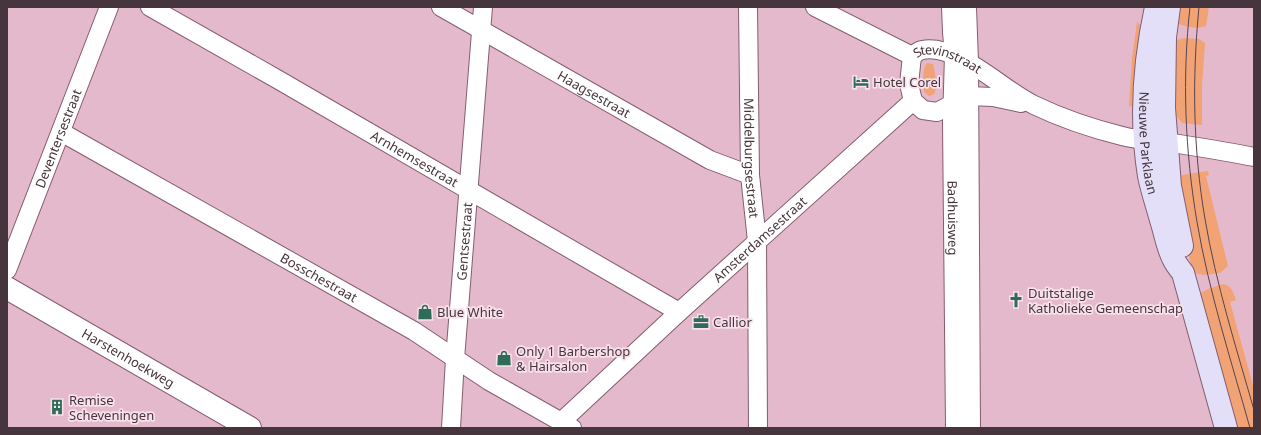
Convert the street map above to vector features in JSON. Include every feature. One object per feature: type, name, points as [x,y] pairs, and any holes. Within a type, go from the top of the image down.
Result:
[{"type":"main road","name":"Nieuwe Parklaan","points":[[1156,7],[1150,32],[1144,104],[1145,139],[1152,189],[1173,258],[1183,273],[1226,428]]},
{"type":"main road","name":"Nieuwe Parklaan","points":[[1169,7],[1165,37],[1164,108],[1170,186],[1184,256],[1183,273]]},
{"type":"street","name":"Deventersestraat","points":[[7,270],[109,7]]},
{"type":"street","name":"Arnhemsestraat","points":[[150,7],[679,312]]},
{"type":"street","name":"Haagsestraat","points":[[441,7],[710,160],[750,175]]},
{"type":"street","name":"Gentsestraat","points":[[451,428],[455,359],[483,7]]},
{"type":"street","name":"Middelburgsestraat","points":[[748,7],[750,175],[757,241],[758,428]]},
{"type":"street","name":"Stevinstraat","points":[[815,7],[912,56],[921,50],[933,49],[961,58],[1033,105],[1083,124],[1124,136],[1208,148],[1254,157]]},
{"type":"street","name":"Badhuisweg","points":[[951,7],[952,32],[961,58],[968,96],[971,428]]},
{"type":"street","name":"Badhuisweg","points":[[955,428],[952,105],[961,58],[967,7]]},
{"type":"street","points":[[912,56],[909,84],[913,101],[923,110],[937,112],[968,96]]},
{"type":"street","name":"Stevinstraat","points":[[968,96],[993,98],[1033,105]]},
{"type":"street","name":"Amsterdamsestraat","points":[[566,425],[679,312],[913,101]]},
{"type":"street","name":"Bosschestraat","points":[[61,132],[414,331],[489,381],[566,425]]},
{"type":"street","name":"Harstenhoekweg","points":[[7,288],[250,428]]},
{"type":"shaded area","points":[[1173,7],[1209,7],[1206,26],[1197,28],[1189,27],[1172,21]]},
{"type":"shaded area","points":[[1137,22],[1146,30],[1139,108],[1129,106],[1132,58]]},
{"type":"shaded area","points":[[1184,38],[1199,39],[1205,43],[1202,86],[1202,125],[1182,123],[1168,106],[1170,42]]},
{"type":"shaded area","points":[[927,63],[933,64],[936,82],[935,93],[929,96],[924,92],[923,73]]},
{"type":"shaded area","points":[[1208,171],[1209,175],[1206,176],[1228,266],[1220,273],[1204,275],[1193,273],[1185,239],[1174,177]]},
{"type":"shaded area","points":[[1223,284],[1230,288],[1236,300],[1230,302],[1254,389],[1254,428],[1235,428],[1199,294]]},
{"type":"tram line","points":[[1190,7],[1186,61],[1186,114],[1187,141],[1193,195],[1208,274],[1250,428]]},
{"type":"tram line","points":[[1199,7],[1195,60],[1195,113],[1201,193],[1215,267],[1233,339],[1254,410]]},
{"type":"place","name":"Hotel Corel","points":[[861,82]]},
{"type":"place","name":"Duitstalige Katholieke Gemeenschap","points":[[1016,300]]},
{"type":"place","name":"Blue White","points":[[425,312]]},
{"type":"place","name":"Callior","points":[[701,322]]},
{"type":"place","name":"Only 1 Barbershop & Hairsalon","points":[[504,358]]},
{"type":"place","name":"Remise Scheveningen","points":[[57,407]]}]
